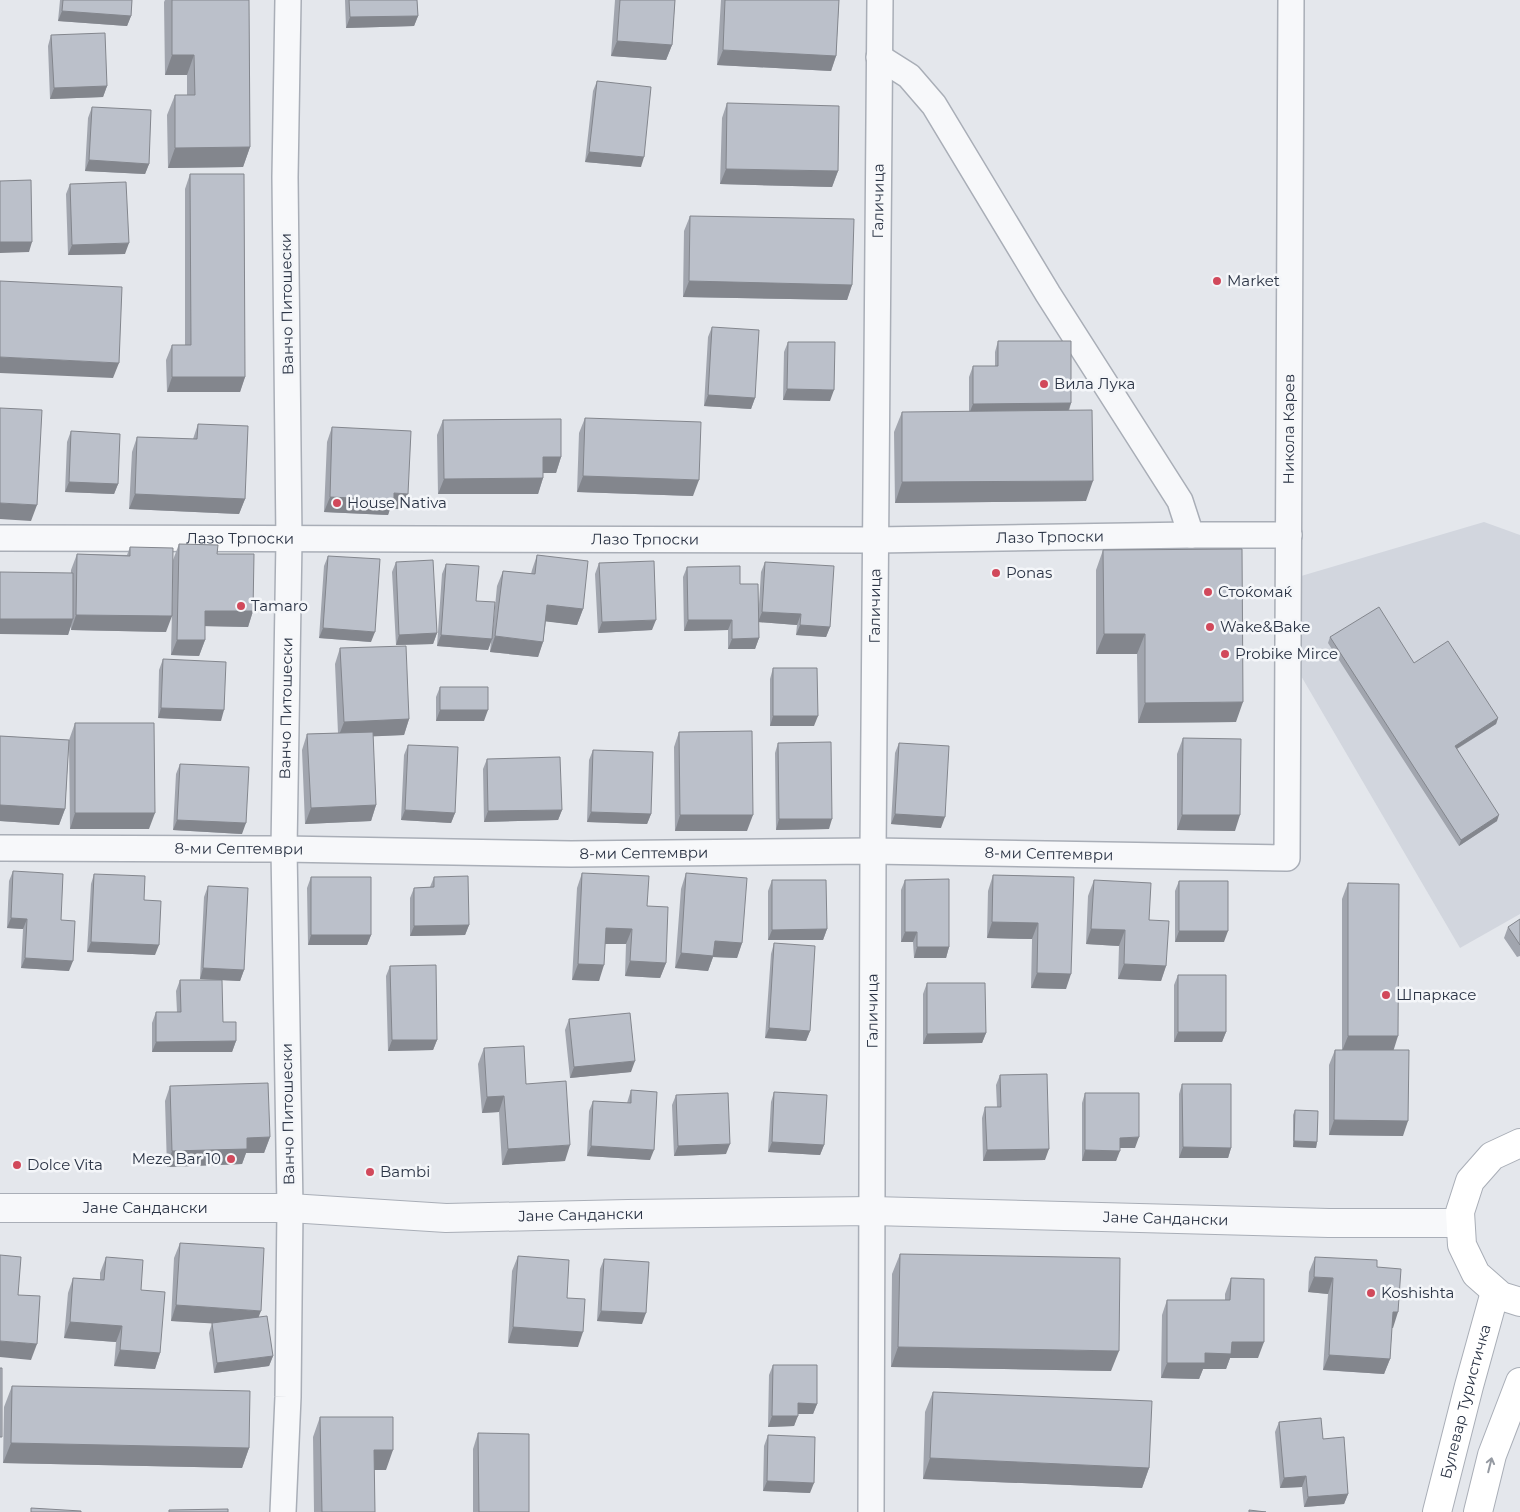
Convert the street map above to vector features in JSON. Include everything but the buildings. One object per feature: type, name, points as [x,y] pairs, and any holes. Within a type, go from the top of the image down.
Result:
[{"type":"main road","points":[[1520,1143],[1492,1156],[1470,1181],[1460,1212],[1462,1245],[1476,1274],[1500,1296],[1520,1302]]},
{"type":"main road","name":"Булевар Туристичка","points":[[1437,1512],[1469,1386],[1496,1292]]},
{"type":"main road","points":[[1478,1512],[1492,1455],[1520,1382]]},
{"type":"street","name":"Ванчо Питошески","points":[[288,0],[285,186],[289,540],[284,848],[290,1208]]},
{"type":"street","name":"Галичица","points":[[872,1211],[880,0]]},
{"type":"street","name":"Никола Карев","points":[[1287,858],[1291,0]]},
{"type":"street","points":[[879,57],[909,76],[934,106],[1048,294],[1180,502],[1191,535]]},
{"type":"street","name":"Лазо Трпоски","points":[[0,538],[876,540],[1289,535]]},
{"type":"street","name":"8-ми Септември","points":[[0,848],[284,848],[571,854],[873,851],[1287,858]]},
{"type":"street","name":"Јане Сандански","points":[[0,1208],[290,1208],[446,1218],[872,1211],[1339,1223],[1460,1223]]},
{"type":"street","points":[[282,1512],[288,1397],[290,1208]]},
{"type":"street","points":[[871,1512],[872,1211]]},
{"type":"shaded area","points":[[1484,522],[1520,535],[1520,914],[1460,948],[1290,657],[1291,579]]},
{"type":"place","name":"Market","points":[[1217,281]]},
{"type":"place","name":"Вила Лука","points":[[1044,384]]},
{"type":"place","name":"House Nativa","points":[[337,503]]},
{"type":"place","name":"Ponas","points":[[996,573]]},
{"type":"place","name":"Стоќомаќ","points":[[1208,592]]},
{"type":"place","name":"Tamaro","points":[[241,606]]},
{"type":"place","name":"Wake&Bake","points":[[1210,627]]},
{"type":"place","name":"Probike Mirce","points":[[1225,654]]},
{"type":"place","name":"Шпаркасе","points":[[1386,995]]},
{"type":"place","name":"Meze Bar 10","points":[[231,1159]]},
{"type":"place","name":"Dolce Vita","points":[[17,1165]]},
{"type":"place","name":"Bambi","points":[[370,1172]]},
{"type":"place","name":"Koshishta","points":[[1371,1293]]}]
